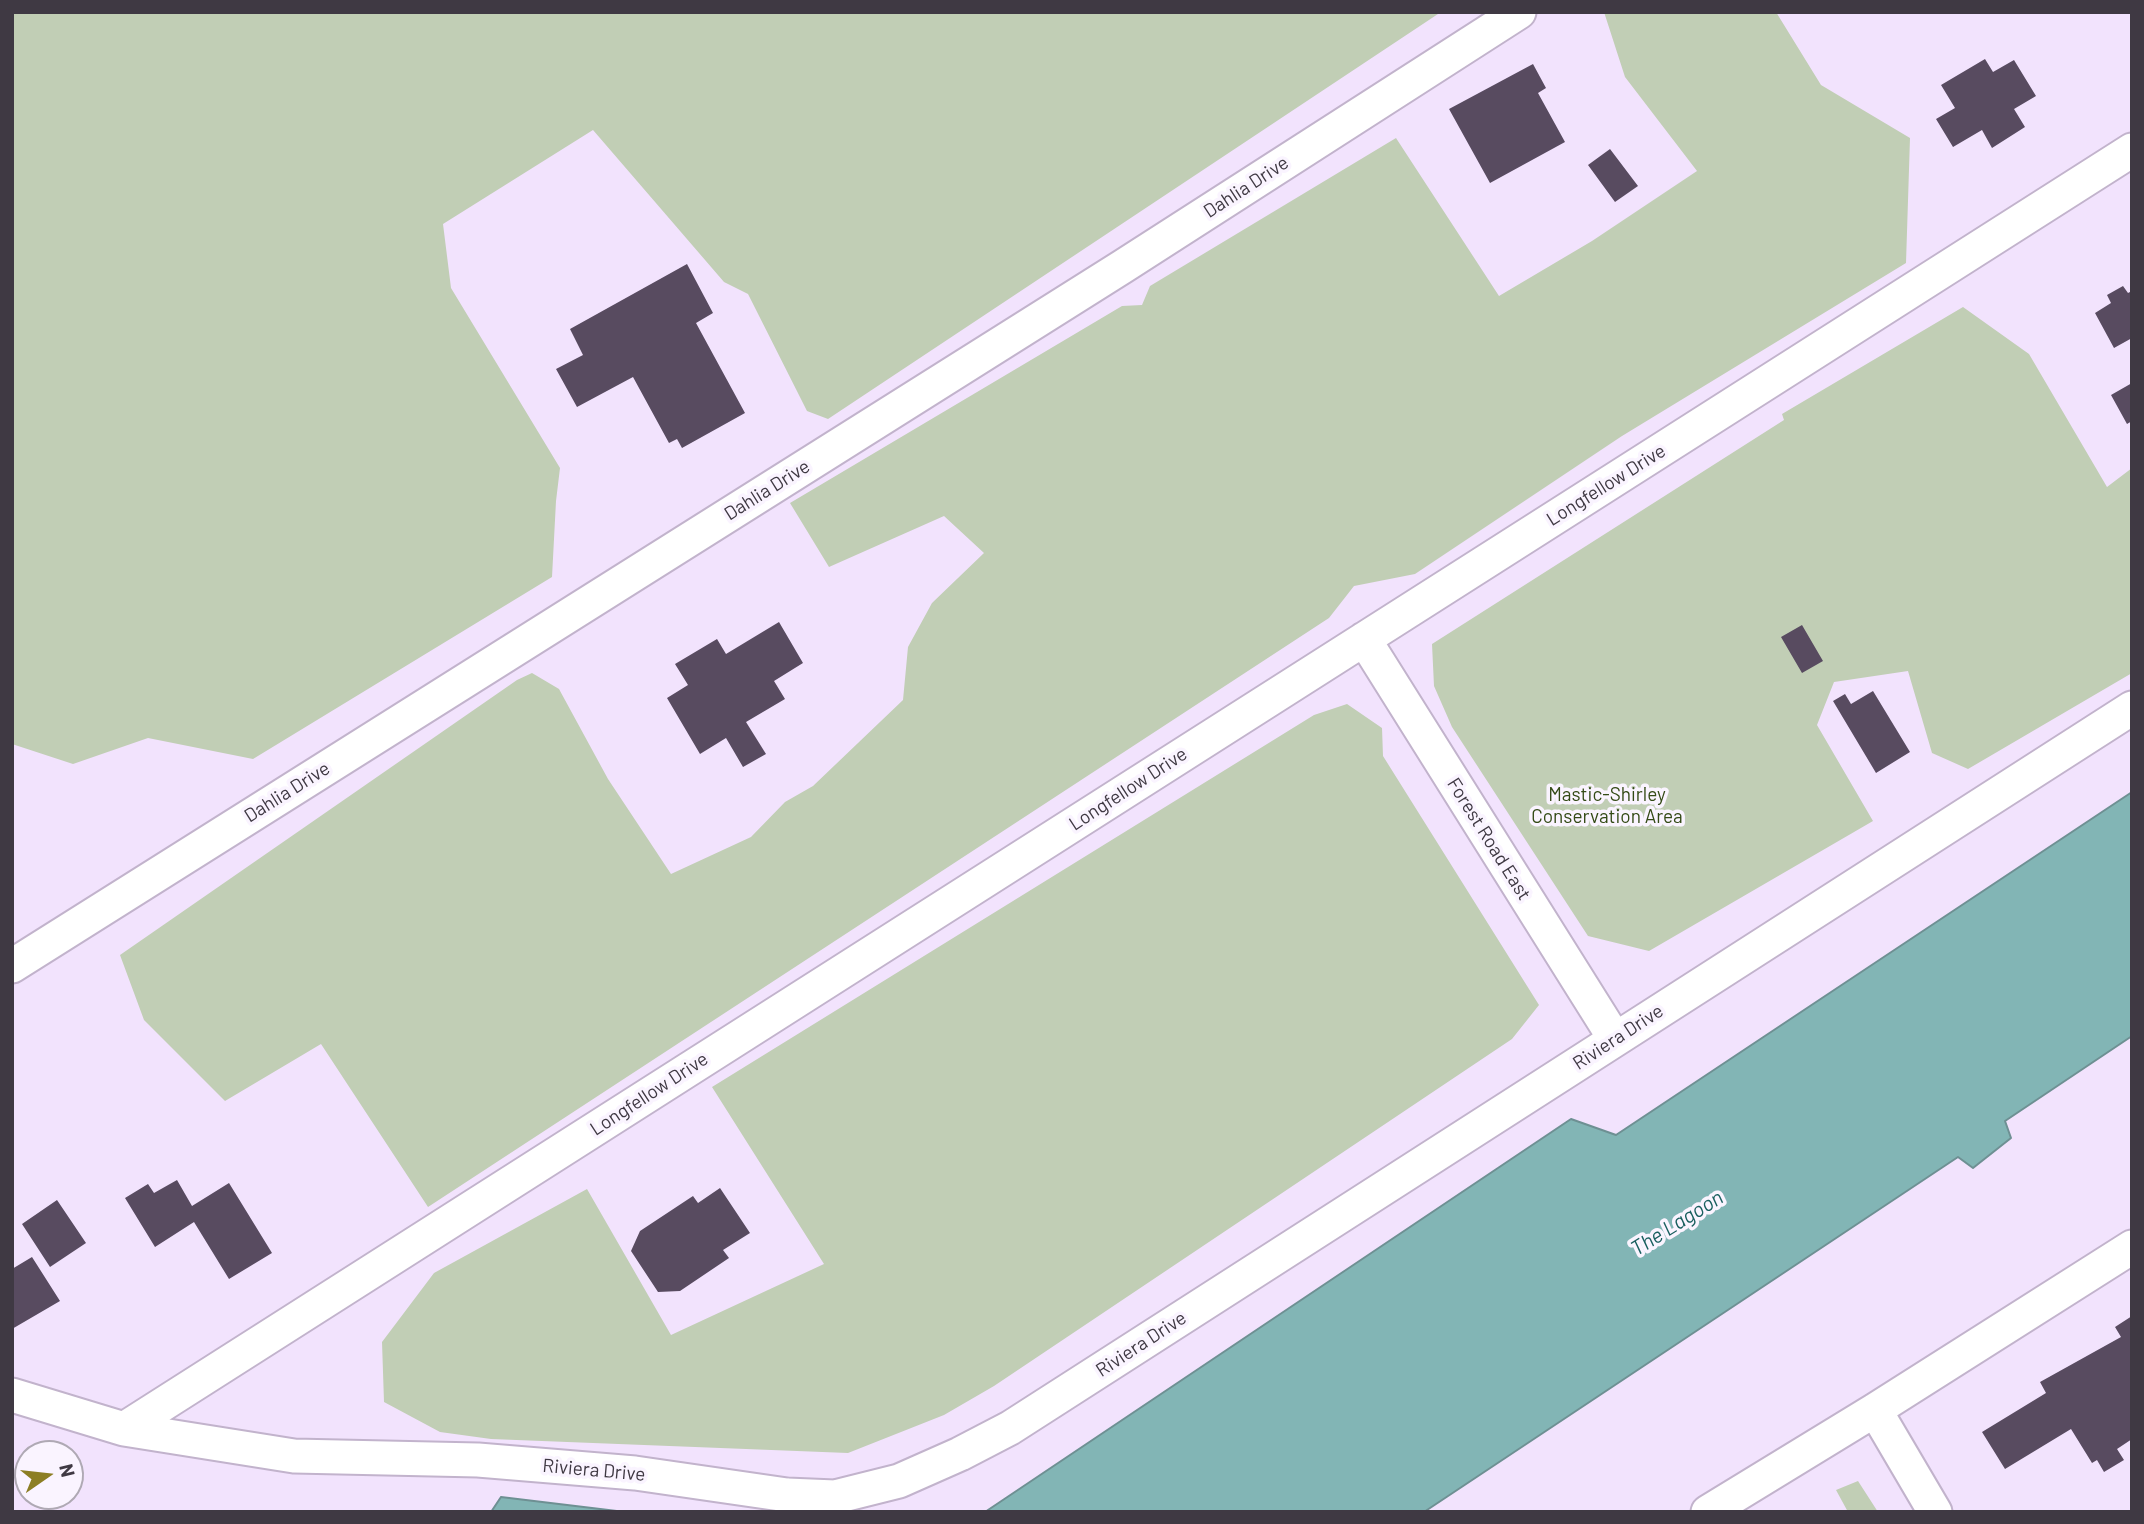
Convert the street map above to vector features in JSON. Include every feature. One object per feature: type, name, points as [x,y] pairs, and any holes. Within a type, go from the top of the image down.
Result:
[{"type":"street","name":"Dahlia Drive","points":[[12,965],[1133,259],[1519,12]]},
{"type":"street","name":"Longfellow Drive","points":[[124,1429],[2132,150]]},
{"type":"street","name":"Forest Road East","points":[[1363,639],[1615,1039]]},
{"type":"street","name":"Riviera Drive","points":[[12,1395],[124,1429],[294,1456],[478,1460],[608,1471],[787,1495],[835,1497],[899,1481],[1010,1428],[2132,708]]},
{"type":"street","points":[[1708,1512],[2132,1247]]},
{"type":"street","points":[[1875,1410],[1935,1512]]},
{"type":"green space","points":[[12,12],[1441,12],[828,419],[807,411],[748,294],[724,282],[593,130],[443,224],[451,288],[560,468],[552,577],[253,759],[148,738],[73,764],[12,744]]},
{"type":"green space","points":[[1604,12],[1776,12],[1821,85],[1910,138],[1906,263],[1622,436],[1415,574],[1354,586],[1329,618],[428,1207],[321,1044],[225,1101],[144,1020],[120,955],[517,680],[532,673],[559,689],[608,779],[671,874],[751,837],[785,802],[813,786],[903,700],[908,647],[932,603],[984,553],[944,516],[829,567],[790,503],[1122,306],[1142,305],[1150,286],[1396,138],[1499,296],[1592,241],[1697,171],[1625,77]]},
{"type":"green space","name":"Mastic-Shirley Conservation Area","points":[[1963,307],[2029,354],[2107,487],[2132,468],[2132,673],[1968,769],[1932,753],[1908,671],[1834,682],[1817,725],[1873,821],[1649,951],[1588,936],[1452,727],[1434,686],[1432,644],[1784,420],[1782,414]]},
{"type":"green space","points":[[1347,704],[1382,728],[1383,756],[1539,1005],[1512,1039],[994,1386],[944,1415],[848,1453],[491,1439],[440,1432],[384,1402],[382,1342],[434,1273],[587,1189],[671,1335],[824,1264],[712,1087],[1314,715]]},
{"type":"green space","points":[[1858,1481],[1878,1512],[1848,1512],[1836,1490]]},
{"type":"water","name":"The Lagoon","points":[[2132,792],[2132,1036],[2005,1121],[2011,1138],[1973,1168],[1958,1157],[1424,1512],[985,1512],[1571,1119],[1616,1135]]},
{"type":"water","points":[[501,1497],[625,1512],[491,1512]]},
{"type":"building","points":[[1985,59],[1993,72],[2014,60],[2036,96],[2014,109],[2025,127],[1992,148],[1982,130],[1953,147],[1936,119],[1955,108],[1941,85]]},
{"type":"building","points":[[1533,64],[1546,88],[1538,93],[1565,142],[1490,183],[1449,109]]},
{"type":"building","points":[[1610,149],[1638,186],[1615,202],[1588,165]]},
{"type":"building","points":[[687,264],[713,313],[696,323],[745,413],[682,448],[677,439],[669,443],[633,377],[577,407],[556,369],[583,355],[570,329]]},
{"type":"building","points":[[2123,286],[2128,293],[2132,291],[2132,338],[2114,348],[2095,313],[2111,303],[2107,295]]},
{"type":"building","points":[[2132,383],[2132,421],[2127,424],[2111,395]]},
{"type":"building","points":[[779,622],[803,663],[774,681],[785,699],[746,722],[766,754],[743,767],[726,738],[700,754],[667,698],[688,685],[675,664],[717,639],[726,654]]},
{"type":"building","points":[[1802,625],[1823,661],[1802,673],[1781,637]]},
{"type":"building","points":[[1873,691],[1910,752],[1876,773],[1833,701],[1845,694],[1851,704]]},
{"type":"building","points":[[177,1180],[192,1206],[229,1183],[272,1253],[229,1279],[194,1222],[155,1247],[125,1198],[148,1184],[154,1193]]},
{"type":"building","points":[[720,1188],[750,1233],[723,1250],[729,1258],[680,1291],[658,1292],[631,1251],[640,1231],[693,1196],[698,1203]]},
{"type":"building","points":[[57,1200],[86,1243],[50,1267],[22,1224]]},
{"type":"building","points":[[32,1257],[60,1301],[12,1329],[12,1269]]},
{"type":"building","points":[[2132,1316],[2132,1439],[2117,1449],[2124,1460],[2104,1472],[2097,1460],[2092,1463],[2071,1429],[2005,1469],[1982,1432],[2046,1393],[2040,1382],[2121,1337],[2115,1327]]}]
